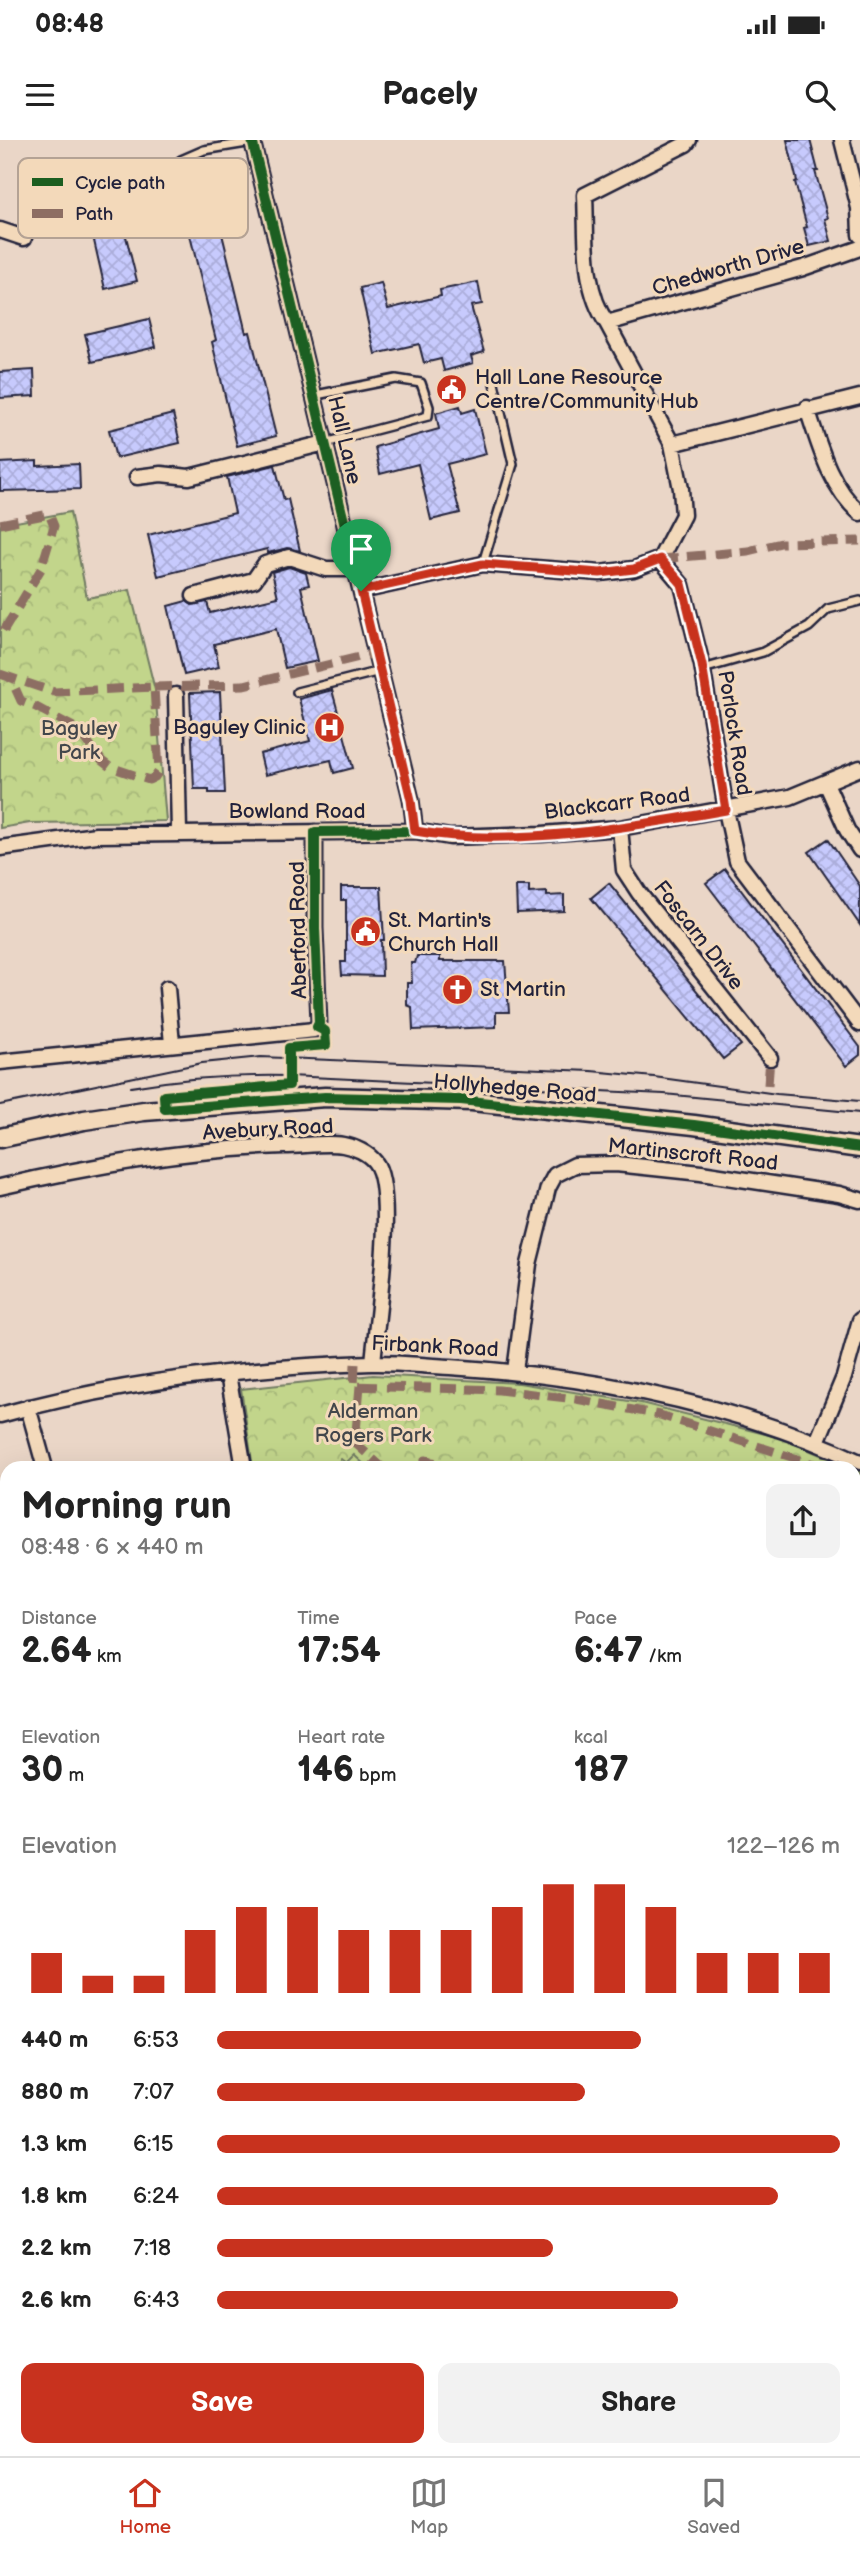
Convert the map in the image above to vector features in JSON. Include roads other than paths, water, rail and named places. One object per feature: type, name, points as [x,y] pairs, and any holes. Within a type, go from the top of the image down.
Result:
[{"type":"street","points":[[361,591],[483,564],[600,573],[634,569],[660,559],[683,515],[672,444],[597,309],[592,286],[585,195],[686,144],[689,140]]},
{"type":"street","points":[[842,140],[859,208],[860,234]]},
{"type":"street","name":"Hall Lane","points":[[253,141],[316,395],[325,443],[411,800],[415,831]]},
{"type":"street","points":[[0,230],[18,236]]},
{"type":"street","name":"Chedworth Drive","points":[[607,323],[813,265],[860,248]]},
{"type":"street","points":[[672,444],[807,408],[860,397]]},
{"type":"street","points":[[807,408],[825,460],[846,501],[860,513]]},
{"type":"street","points":[[137,477],[161,474],[189,477],[325,443]]},
{"type":"street","points":[[194,596],[254,580],[265,564],[289,557],[326,569],[356,569]]},
{"type":"street","name":"Porlock Road","points":[[660,559],[682,584],[703,669],[737,861],[860,1024]]},
{"type":"street","points":[[176,695],[179,832]]},
{"type":"street","name":"Blackcarr Road","points":[[415,831],[450,837],[620,828],[790,797],[860,768]]},
{"type":"street","points":[[827,783],[847,830],[860,850]]},
{"type":"street","name":"Foscarn Drive","points":[[620,828],[624,870],[639,893],[770,1058]]},
{"type":"street","name":"Bowland Road","points":[[0,848],[96,835],[415,831]]},
{"type":"street","name":"Aberford Road","points":[[0,1062],[321,1029],[315,928],[315,832]]},
{"type":"street","points":[[167,988],[172,1044]]},
{"type":"street","name":"Hollyhedge Road","points":[[0,1138],[84,1120],[144,1111],[325,1097],[472,1101],[694,1125],[860,1149]]},
{"type":"street","name":"Avebury Road","points":[[0,1187],[135,1160],[260,1147],[343,1145],[363,1151],[376,1163],[383,1179],[385,1221],[373,1363]]},
{"type":"street","name":"Martinscroft Road","points":[[515,1371],[529,1264],[548,1188],[555,1175],[575,1165],[616,1164],[701,1173],[839,1194],[860,1200]]},
{"type":"street","points":[[817,1442],[844,1377],[860,1320]]},
{"type":"street","name":"Firbank Road","points":[[0,1415],[131,1385],[228,1374],[373,1363],[515,1371],[629,1389],[701,1406],[817,1442],[858,1461]]},
{"type":"street","points":[[228,1374],[243,1461]]},
{"type":"street","points":[[28,1407],[43,1461]]},
{"type":"lane","points":[[186,158],[204,150],[253,141]]},
{"type":"lane","points":[[316,395],[396,379],[408,380],[421,383],[429,407],[428,416],[325,443]]},
{"type":"lane","points":[[483,564],[513,464],[494,383]]},
{"type":"lane","points":[[703,669],[763,652],[809,626],[828,609],[860,601]]},
{"type":"lane","points":[[297,692],[380,671]]},
{"type":"tram line","points":[[0,1105],[202,1063],[261,1057],[591,1071],[777,1094],[860,1101]]},
{"type":"tram line","points":[[131,1087],[210,1078],[289,1076],[664,1094],[860,1113]]},
{"type":"place","name":"Hall Lane Resource Centre/Community Hub","points":[[452,389]]},
{"type":"place","name":"Baguley Clinic","points":[[329,727]]},
{"type":"place","name":"St. Martin's Church Hall","points":[[365,932]]},
{"type":"place","name":"St Martin","points":[[457,989]]},
{"type":"park label","name":"Baguley Park","points":[[79,740]]},
{"type":"park label","name":"Alderman Rogers Park","points":[[373,1423]]}]
